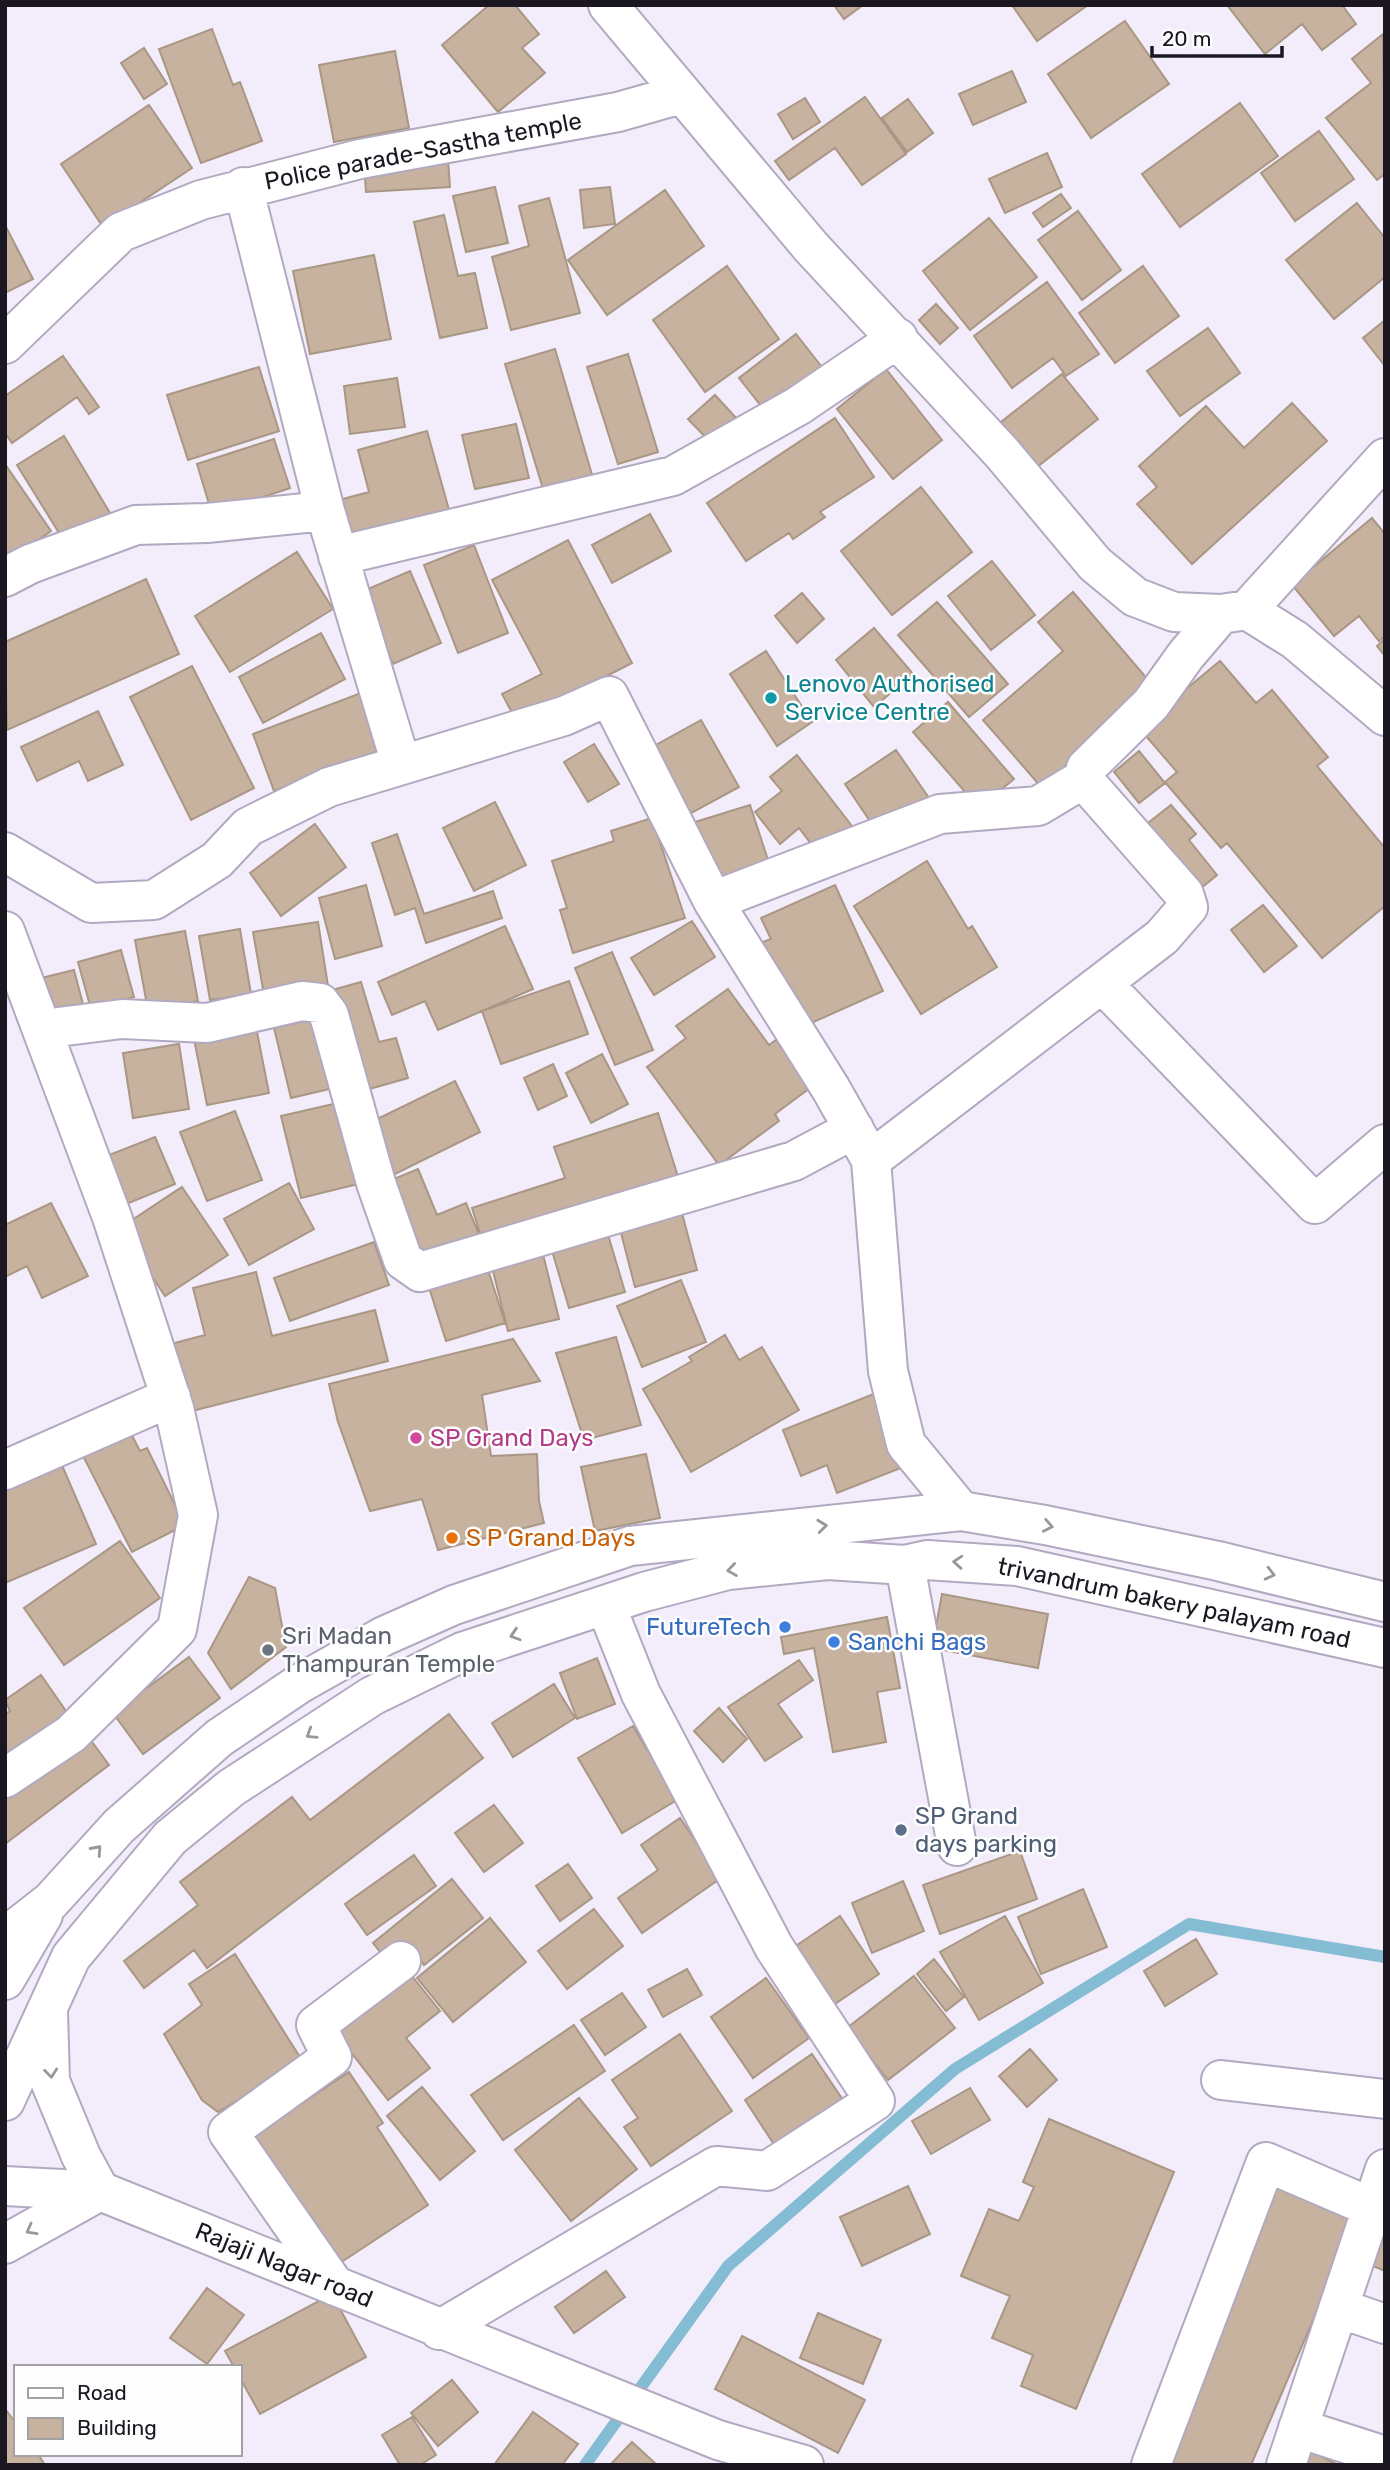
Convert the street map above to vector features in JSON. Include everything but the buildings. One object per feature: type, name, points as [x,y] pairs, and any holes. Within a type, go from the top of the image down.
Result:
[{"type":"street","points":[[608,5],[811,247],[1002,453],[1095,565],[1135,597],[1174,611],[1234,612],[1295,640],[1385,716]]},
{"type":"street","name":"Police parade-Sastha temple","points":[[5,344],[121,232],[243,187],[360,159],[618,112],[681,94]]},
{"type":"street","points":[[243,187],[325,511],[401,764]]},
{"type":"street","points":[[338,556],[673,476],[798,406],[898,338]]},
{"type":"street","points":[[713,901],[940,814],[1038,807],[1083,779],[1086,768],[1151,704],[1186,655],[1234,612],[1385,458]]},
{"type":"street","points":[[5,577],[30,564],[136,525],[206,523],[325,511]]},
{"type":"street","points":[[5,852],[91,903],[154,900],[217,860],[248,827],[329,787],[564,716],[609,696],[713,901],[862,1145],[888,1371],[906,1444],[961,1511]]},
{"type":"street","points":[[42,1029],[122,1018],[207,1023],[302,1001],[320,1003],[329,1015],[376,1183],[403,1259],[420,1272],[794,1161],[862,1145],[1103,984],[1162,937],[1188,906],[1184,894],[1083,779]]},
{"type":"street","points":[[5,930],[13,975],[42,1029],[112,1217],[171,1397],[198,1515],[177,1629],[71,1734],[5,1778]]},
{"type":"street","points":[[1103,984],[1315,1204],[1385,1144]]},
{"type":"street","points":[[5,1470],[171,1397]]},
{"type":"street","points":[[5,1937],[51,1901],[119,1826],[219,1738],[299,1684],[384,1636],[443,1611],[629,1546],[961,1511],[1045,1525],[1218,1561],[1385,1602]]},
{"type":"street","name":"trivandrum bakery palayam road","points":[[5,2101],[71,1957],[170,1838],[231,1788],[372,1696],[451,1658],[644,1591],[728,1570],[828,1560],[905,1565],[927,1560],[1017,1566],[1385,1648]]},
{"type":"street","points":[[905,1565],[957,1846]]},
{"type":"street","points":[[439,2330],[716,2166],[767,2171],[875,2101],[774,1947],[642,1694],[606,1606]]},
{"type":"street","points":[[5,1980],[51,1901]]},
{"type":"street","points":[[335,2286],[228,2132],[332,2057],[316,2025],[401,1961]]},
{"type":"street","points":[[5,2244],[100,2191],[80,2155],[50,2081],[47,2005]]},
{"type":"street","points":[[1221,2080],[1385,2099]]},
{"type":"street","points":[[1151,2465],[1266,2162],[1373,2208]]},
{"type":"street","points":[[1286,2465],[1385,2169]]},
{"type":"street","name":"Rajaji Nagar road","points":[[5,2186],[100,2191],[439,2330],[718,2440],[804,2465]]},
{"type":"street","points":[[1339,2308],[1385,2324]]},
{"type":"street","points":[[1298,2428],[1385,2456]]},
{"type":"waterway","points":[[585,2465],[728,2266],[955,2069],[1189,1924],[1385,1957]]},
{"type":"place","name":"Lenovo Authorised Service Centre","points":[[771,698]]},
{"type":"place","name":"SP Grand Days","points":[[416,1438]]},
{"type":"place","name":"S P Grand Days","points":[[452,1538]]},
{"type":"place","name":"FutureTech","points":[[785,1627]]},
{"type":"place","name":"Sanchi Bags","points":[[834,1642]]},
{"type":"place","name":"Sri Madan Thampuran Temple","points":[[268,1650]]},
{"type":"place","name":"SP Grand days parking","points":[[901,1830]]}]
